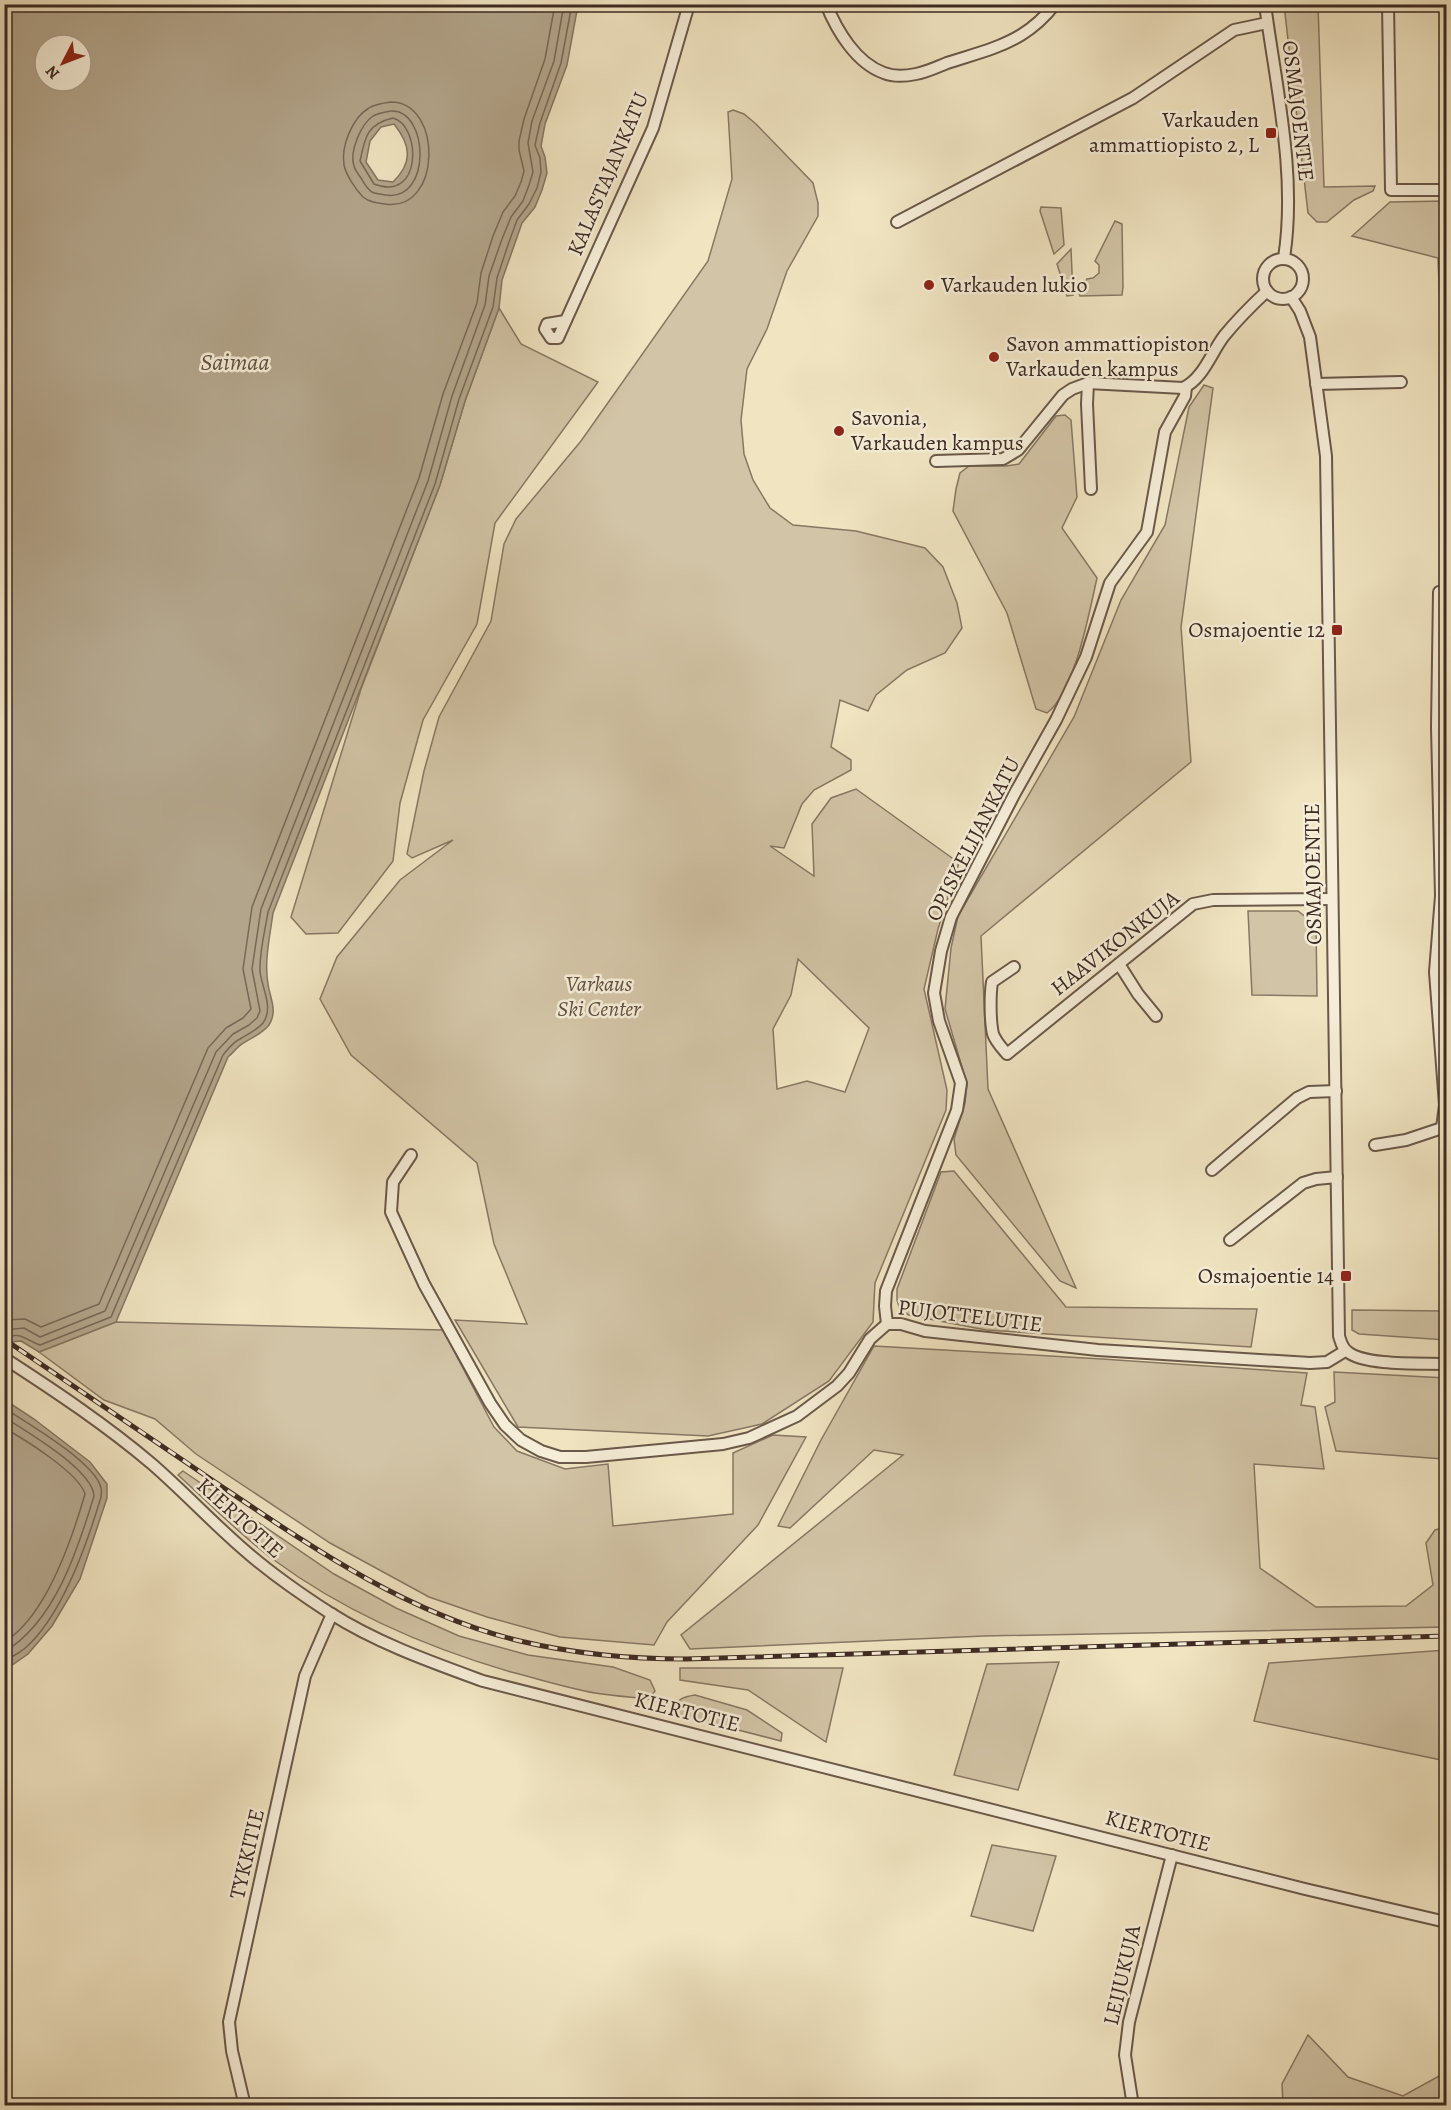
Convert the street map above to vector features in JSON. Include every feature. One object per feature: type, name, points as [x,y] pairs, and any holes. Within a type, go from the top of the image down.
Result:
[{"type":"street","name":"KALASTAJANKATU","points":[[565,321],[653,128],[689,4]]},
{"type":"street","points":[[826,4],[838,29],[861,60],[886,74],[902,76],[918,74],[992,49],[1018,37],[1047,15],[1055,4]]},
{"type":"street","name":"OSMAJOENTIE","points":[[1265,4],[1286,152],[1290,201],[1284,258]]},
{"type":"street","points":[[1388,4],[1391,190],[1446,190]]},
{"type":"street","points":[[897,222],[1132,98],[1234,30],[1267,23]]},
{"type":"street","points":[[1284,258],[1297,263],[1303,274],[1302,288],[1291,297],[1278,298],[1267,291],[1263,278],[1267,266],[1284,258]]},
{"type":"street","name":"OPISKELIJANKATU","points":[[887,1324],[886,1291],[957,1110],[961,1083],[939,1021],[934,993],[941,951],[951,918],[1056,720],[1086,657],[1110,584],[1147,532],[1166,432],[1185,396],[1186,387],[1197,378],[1217,346],[1239,318],[1267,291]]},
{"type":"street","name":"OSMAJOENTIE","points":[[1291,297],[1300,311],[1310,337],[1326,456],[1340,1336],[1345,1351]]},
{"type":"street","points":[[1316,384],[1401,382]]},
{"type":"street","points":[[936,461],[1003,459],[1018,450],[1062,395],[1088,383],[1186,387]]},
{"type":"street","points":[[1088,383],[1091,489]]},
{"type":"street","points":[[1376,1145],[1406,1140],[1442,1128],[1445,1105],[1435,972],[1444,900],[1437,727],[1439,592]]},
{"type":"street","name":"HAAVIKONKUJA","points":[[1014,967],[992,982],[990,992],[993,1034],[1007,1053],[1193,904],[1202,901],[1332,899]]},
{"type":"street","points":[[1119,963],[1138,994],[1156,1016]]},
{"type":"street","points":[[1212,1170],[1297,1098],[1309,1092],[1336,1091]]},
{"type":"street","name":"PUJOTTELUTIE","points":[[411,1155],[393,1182],[391,1212],[424,1284],[490,1403],[505,1425],[521,1440],[541,1451],[560,1457],[723,1444],[749,1438],[797,1416],[837,1386],[849,1373],[870,1339],[887,1324],[902,1324],[925,1331],[1098,1350],[1310,1364],[1327,1362],[1345,1351]]},
{"type":"street","points":[[1230,1240],[1303,1184],[1316,1179],[1337,1177]]},
{"type":"street","points":[[1345,1351],[1359,1359],[1369,1361],[1446,1364]]},
{"type":"street","name":"KIERTOTIE","points":[[9,1361],[119,1437],[153,1465],[242,1549],[285,1583],[332,1614],[378,1639],[427,1660],[483,1681],[1305,1889],[1446,1922]]},
{"type":"street","name":"TYKKITIE","points":[[245,2106],[232,2051],[229,2022],[305,1676],[332,1614]]},
{"type":"street","name":"LEIJUKUJA","points":[[1133,2106],[1125,2055],[1129,2022],[1172,1855]]},
{"type":"green space","points":[[1284,5],[1318,5],[1324,187],[1375,186],[1373,191],[1354,200],[1327,222],[1317,222],[1308,213]]},
{"type":"green space","name":"Varkaus Ski Center","points":[[733,110],[744,114],[756,124],[813,183],[818,203],[818,216],[787,271],[767,329],[747,369],[741,420],[744,454],[753,480],[770,508],[793,525],[856,531],[925,548],[943,567],[957,603],[962,628],[945,653],[907,670],[876,695],[868,711],[840,700],[831,747],[851,760],[851,770],[814,790],[802,804],[784,848],[770,846],[814,876],[812,824],[831,798],[856,789],[959,863],[938,929],[924,989],[947,1090],[946,1110],[875,1283],[873,1322],[829,1381],[762,1424],[708,1436],[518,1427],[455,1320],[527,1324],[494,1244],[477,1163],[351,1055],[320,999],[337,957],[400,880],[453,840],[412,858],[407,854],[424,771],[439,717],[491,621],[504,544],[516,519],[581,441],[708,261],[732,179],[728,112]],"holes":[[[798,959],[869,1028],[845,1092],[807,1081],[777,1089],[773,1029],[791,995]]]},
{"type":"green space","points":[[1446,201],[1446,458],[1438,258],[1352,236],[1390,202]]},
{"type":"green space","points":[[1041,207],[1061,208],[1064,245],[1054,254],[1040,211]]},
{"type":"green space","points":[[1115,221],[1122,224],[1122,295],[1080,296],[1079,293],[1087,279],[1099,273],[1099,265],[1095,261]]},
{"type":"green space","points":[[1071,249],[1073,295],[1067,296],[1057,264]]},
{"type":"green space","points":[[499,308],[521,344],[598,382],[495,523],[477,624],[423,720],[400,803],[393,861],[338,933],[306,934],[291,917],[361,689],[440,485],[465,401]]},
{"type":"green space","points":[[1204,385],[1213,388],[1181,627],[1191,762],[981,936],[988,1089],[1076,1288],[1060,1281],[956,1155],[954,1139],[965,1103],[967,1084],[945,1009],[951,948],[958,916],[1074,717],[1121,600],[1165,525],[1189,407]]},
{"type":"green space","points":[[1065,415],[1071,420],[1077,497],[1062,528],[1097,578],[1080,651],[1073,670],[1057,703],[1047,713],[1036,709],[1007,613],[953,511],[960,473],[969,466],[1019,464],[1056,416]]},
{"type":"green space","points":[[1248,911],[1298,911],[1316,925],[1317,996],[1252,995]]},
{"type":"green space","points":[[954,1171],[1066,1307],[1257,1309],[1251,1347],[986,1330],[909,1315],[900,1310],[897,1289],[941,1172]]},
{"type":"green space","points":[[1352,1310],[1446,1311],[1446,1340],[1359,1334],[1352,1330]]},
{"type":"green space","points":[[116,1322],[443,1330],[494,1427],[517,1451],[565,1469],[608,1464],[613,1526],[733,1514],[733,1453],[773,1435],[806,1437],[758,1525],[667,1622],[654,1645],[560,1637],[487,1617],[429,1597],[330,1543],[196,1454],[155,1419],[104,1400],[39,1352]]},
{"type":"green space","points":[[874,1346],[1307,1373],[1301,1405],[1315,1407],[1324,1469],[1254,1464],[1260,1568],[1316,1607],[1406,1606],[1433,1585],[1426,1543],[1435,1530],[1446,1527],[1446,1627],[984,1636],[690,1649],[681,1635],[903,1455],[874,1450],[790,1528],[778,1526],[821,1440]]},
{"type":"green space","points":[[1334,1372],[1446,1378],[1446,1470],[1444,1470],[1443,1459],[1336,1451],[1325,1407],[1335,1402]]},
{"type":"green space","points":[[183,1471],[334,1574],[396,1608],[459,1636],[528,1655],[613,1667],[650,1680],[655,1691],[649,1699],[574,1689],[479,1662],[387,1627],[329,1596],[274,1560],[237,1530],[178,1475]]},
{"type":"green space","points":[[1446,1650],[1446,1761],[1254,1721],[1269,1663]]},
{"type":"green space","points":[[1059,1662],[1018,1790],[954,1775],[987,1664]]},
{"type":"green space","points":[[680,1668],[843,1668],[826,1742],[748,1690],[680,1680]]},
{"type":"green space","points":[[695,1695],[747,1710],[782,1733],[781,1741],[680,1715],[674,1709],[677,1702]]},
{"type":"green space","points":[[992,1845],[1056,1856],[1033,1931],[971,1916]]},
{"type":"green space","points":[[1308,2035],[1348,2077],[1403,2096],[1439,2076],[1446,2078],[1446,2105],[1283,2105],[1282,2084]]},
{"type":"water","name":"Saimaa","points":[[5,5],[578,5],[567,65],[545,124],[541,146],[547,173],[542,190],[535,207],[522,223],[502,280],[499,308],[465,401],[440,485],[273,913],[267,966],[268,984],[273,1004],[272,1020],[263,1031],[240,1045],[228,1057],[116,1322],[39,1352],[21,1341],[10,1342],[5,1354]],"holes":[[[394,124],[400,132],[407,154],[404,168],[393,182],[378,180],[366,162],[370,141],[381,127]]]},
{"type":"water","points":[[5,1400],[90,1462],[107,1484],[107,1498],[80,1579],[52,1626],[28,1654],[5,1670]]},
{"type":"railway","points":[[4,1339],[287,1530],[361,1575],[438,1614],[478,1629],[541,1646],[603,1655],[686,1659],[1446,1636]]},
{"type":"place","name":"Varkauden ammattiopisto 2, L","points":[[1271,133]]},
{"type":"place","name":"Varkauden lukio","points":[[929,285]]},
{"type":"place","name":"Savon ammattiopiston Varkauden kampus","points":[[994,357]]},
{"type":"place","name":"Savonia, Varkauden kampus","points":[[839,431]]},
{"type":"place","name":"Osmajoentie 12","points":[[1337,630]]},
{"type":"place","name":"Osmajoentie 14","points":[[1346,1276]]}]
